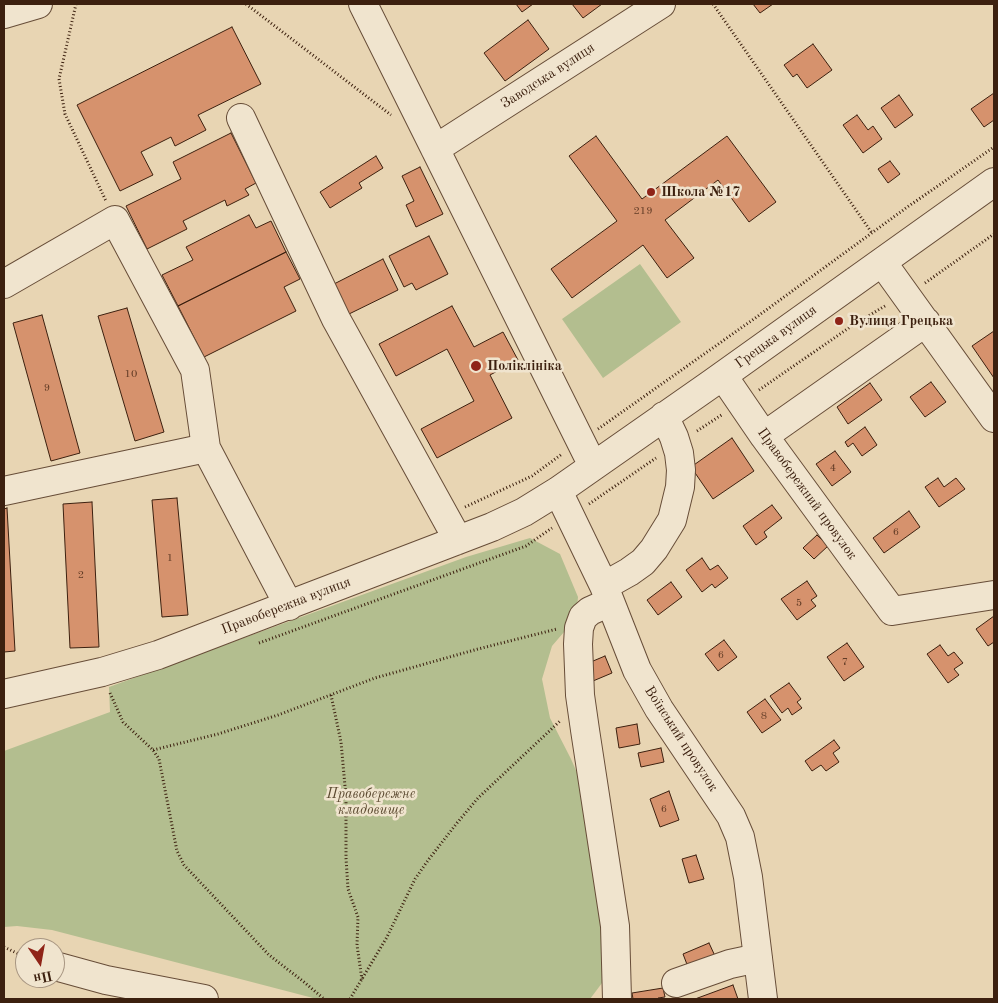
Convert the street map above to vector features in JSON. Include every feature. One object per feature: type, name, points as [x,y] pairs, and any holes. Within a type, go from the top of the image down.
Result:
[{"type":"street","points":[[4,14],[38,4]]},
{"type":"street","points":[[364,4],[593,466]]},
{"type":"street","name":"Заводська вулиця","points":[[436,149],[660,4]]},
{"type":"street","points":[[241,118],[336,319],[458,540]]},
{"type":"street","name":"Грецька вулиця","points":[[558,491],[723,376],[994,182]]},
{"type":"street","points":[[4,284],[115,220],[195,370],[206,448],[289,606]]},
{"type":"street","points":[[882,262],[994,418]]},
{"type":"street","points":[[764,436],[926,322]]},
{"type":"street","name":"Правобережний провулок","points":[[723,376],[764,436],[892,611],[994,595]]},
{"type":"street","points":[[617,999],[615,926],[581,701],[578,644],[583,618],[629,572],[643,562],[654,549],[672,520],[680,487],[681,470],[676,445],[664,416]]},
{"type":"street","points":[[4,491],[206,448]]},
{"type":"street","name":"Правобережна вулиця","points":[[4,694],[102,672],[158,655],[458,540],[524,512],[558,491]]},
{"type":"street","name":"Воїнський провулок","points":[[558,491],[607,594],[637,670],[659,709],[731,816],[740,837],[745,858],[763,999]]},
{"type":"street","points":[[676,983],[730,964],[758,958]]},
{"type":"street","points":[[65,969],[106,980],[204,999]]},
{"type":"path","points":[[76,4],[58,79],[65,114],[115,220]]},
{"type":"path","points":[[246,4],[397,119]]},
{"type":"path","points":[[713,4],[872,233]]},
{"type":"path","points":[[581,441],[994,147]]},
{"type":"path","points":[[570,516],[853,325],[927,281],[994,234]]},
{"type":"path","points":[[153,750],[218,734],[278,715],[375,678],[581,622]]},
{"type":"path","points":[[102,672],[123,722],[153,750],[159,759],[177,851],[184,865],[269,955],[324,999]]},
{"type":"path","points":[[331,695],[340,742],[346,797],[348,889],[358,917],[357,946],[362,980]]},
{"type":"path","points":[[350,999],[387,937],[415,879],[457,822],[498,778],[581,701]]},
{"type":"green space","points":[[640,264],[681,322],[603,378],[562,319]]},
{"type":"green space","name":"Правобережне кладовище","points":[[530,538],[560,554],[578,597],[576,618],[552,646],[542,679],[550,718],[571,759],[599,823],[617,932],[602,983],[590,999],[317,999],[52,930],[17,926],[4,927],[4,751],[110,712],[109,687],[466,557]]},
{"type":"building","points":[[516,4],[533,4],[522,12]]},
{"type":"building","points":[[572,4],[602,4],[583,18]]},
{"type":"building","points":[[753,4],[773,4],[760,13]]},
{"type":"building","points":[[528,20],[549,49],[505,81],[484,53]]},
{"type":"building","points":[[232,27],[261,84],[198,115],[206,130],[175,146],[171,137],[141,152],[153,175],[120,191],[77,105]]},
{"type":"building","points":[[813,44],[832,70],[807,88],[797,74],[793,77],[784,65]]},
{"type":"building","points":[[994,93],[994,120],[984,127],[971,109]]},
{"type":"building","points":[[899,95],[913,115],[895,128],[881,108]]},
{"type":"building","points":[[857,115],[868,130],[873,126],[882,139],[863,153],[843,125]]},
{"type":"building","points":[[231,133],[256,183],[245,189],[249,195],[227,206],[225,200],[183,221],[187,229],[147,249],[126,206],[181,179],[173,162]]},
{"type":"building","points":[[596,136],[642,199],[727,136],[776,202],[749,222],[718,180],[665,220],[694,258],[667,278],[643,245],[572,298],[551,269],[617,221],[569,156]]},
{"type":"building","points":[[376,156],[383,168],[359,183],[362,188],[330,208],[320,192]]},
{"type":"building","points":[[890,161],[900,174],[888,183],[878,169]]},
{"type":"building","points":[[420,167],[443,214],[416,227],[406,205],[414,201],[402,176]]},
{"type":"building","points":[[249,215],[256,228],[271,221],[286,252],[178,306],[162,275],[193,260],[186,247]]},
{"type":"building","points":[[429,236],[448,274],[416,290],[412,283],[404,287],[389,256]]},
{"type":"building","points":[[286,252],[300,279],[284,287],[296,311],[204,357],[178,306]]},
{"type":"building","points":[[383,259],[398,290],[349,314],[334,284]]},
{"type":"building","points":[[452,306],[474,347],[503,332],[518,360],[490,375],[512,418],[437,458],[421,429],[474,401],[447,349],[396,376],[379,344]]},
{"type":"building","points":[[127,308],[164,432],[135,441],[98,316]]},
{"type":"building","points":[[42,315],[80,453],[51,461],[13,323]]},
{"type":"building","points":[[994,331],[994,378],[972,346]]},
{"type":"building","points":[[931,382],[946,402],[925,417],[910,397]]},
{"type":"building","points":[[870,383],[882,400],[848,424],[837,407]]},
{"type":"building","points":[[865,427],[877,445],[862,456],[853,443],[848,447],[845,442]]},
{"type":"building","points":[[732,438],[754,471],[713,499],[691,467]]},
{"type":"building","points":[[835,451],[851,472],[832,486],[816,464]]},
{"type":"building","points":[[938,478],[944,487],[956,478],[965,489],[939,507],[925,487]]},
{"type":"building","points":[[177,498],[188,615],[162,617],[152,500]]},
{"type":"building","points":[[92,502],[99,647],[70,648],[63,504]]},
{"type":"building","points":[[772,505],[782,518],[764,532],[767,537],[756,545],[743,526]]},
{"type":"building","points":[[7,508],[15,651],[4,652],[4,509]]},
{"type":"building","points":[[909,511],[920,527],[884,553],[873,538]]},
{"type":"building","points":[[817,535],[828,546],[814,559],[803,548]]},
{"type":"building","points":[[702,558],[710,570],[718,565],[728,578],[715,588],[712,584],[702,592],[686,570]]},
{"type":"building","points":[[807,581],[817,596],[811,600],[816,606],[797,620],[781,599]]},
{"type":"building","points":[[671,582],[682,597],[658,615],[647,600]]},
{"type":"building","points":[[994,616],[994,642],[988,646],[976,629]]},
{"type":"building","points":[[724,640],[737,657],[718,671],[705,654]]},
{"type":"building","points":[[847,643],[864,667],[844,681],[827,657]]},
{"type":"building","points":[[940,645],[948,656],[954,652],[963,663],[954,669],[959,675],[948,683],[927,654]]},
{"type":"building","points":[[605,656],[612,673],[593,681],[586,664]]},
{"type":"building","points":[[789,683],[801,699],[797,702],[802,708],[792,715],[788,708],[782,713],[770,696]]},
{"type":"building","points":[[765,699],[781,720],[762,733],[747,712]]},
{"type":"building","points":[[637,724],[640,744],[619,748],[616,728]]},
{"type":"building","points":[[834,740],[840,748],[833,753],[839,762],[826,771],[821,765],[812,771],[805,761]]},
{"type":"building","points":[[661,748],[664,762],[641,767],[638,753]]},
{"type":"building","points":[[669,791],[679,820],[660,827],[650,799]]},
{"type":"building","points":[[696,855],[704,879],[689,883],[682,859]]},
{"type":"building","points":[[709,943],[715,956],[688,967],[683,954]]},
{"type":"building","points":[[733,985],[738,999],[695,999]]},
{"type":"building","points":[[663,988],[665,997],[658,999],[633,999],[632,993]]},
{"type":"place","name":"Школа №17","points":[[651,192]]},
{"type":"place","name":"Вулиця Грецька","points":[[839,321]]},
{"type":"place","name":"Поліклініка","points":[[476,366]]}]
